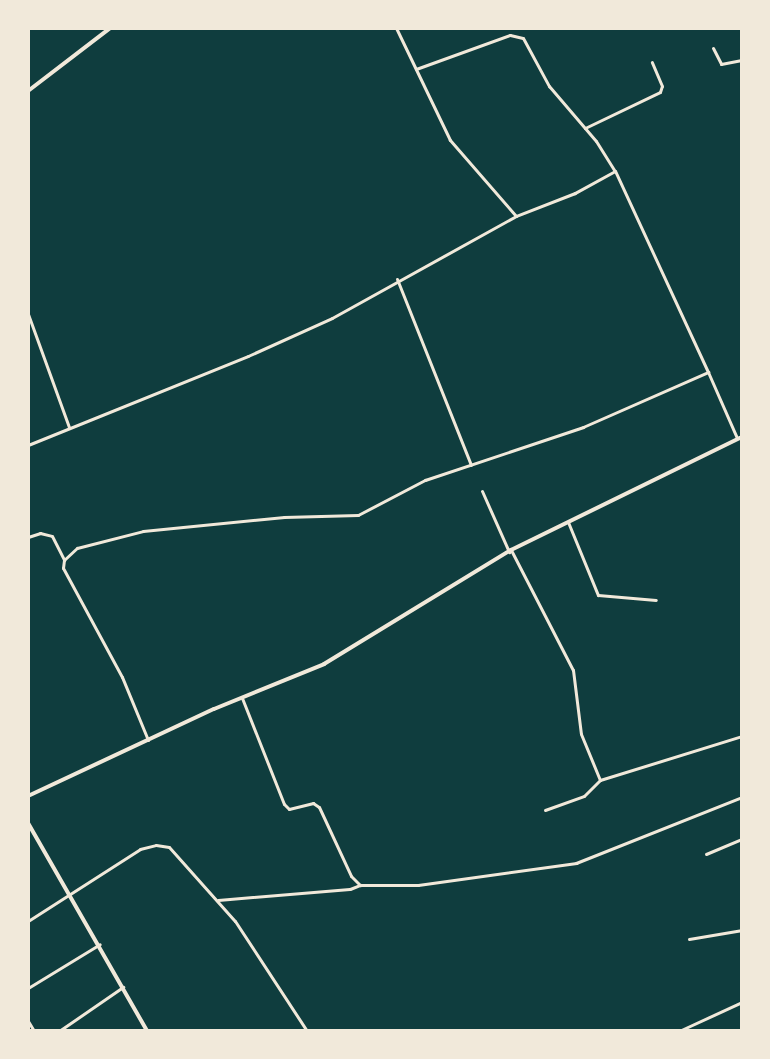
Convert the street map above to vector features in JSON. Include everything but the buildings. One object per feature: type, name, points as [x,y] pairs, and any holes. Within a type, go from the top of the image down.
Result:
[{"type":"street","points":[[28,91],[110,28]]},
{"type":"street","points":[[396,28],[450,140],[516,216]]},
{"type":"street","points":[[28,796],[324,664],[510,551],[740,438],[615,171],[585,128],[549,86],[528,45],[518,36],[474,47],[415,69]]},
{"type":"street","points":[[713,48],[721,64],[742,60]]},
{"type":"street","points":[[585,128],[660,92],[662,86],[652,62]]},
{"type":"street","points":[[28,445],[248,356],[332,318],[397,279],[516,216],[575,193],[615,171]]},
{"type":"street","points":[[397,279],[472,466]]},
{"type":"street","points":[[28,314],[69,427]]},
{"type":"street","points":[[64,560],[77,548],[143,531],[284,517],[350,517],[425,480],[583,427],[708,372]]},
{"type":"street","points":[[482,491],[573,670],[581,734],[600,780]]},
{"type":"street","points":[[568,522],[598,595],[656,600]]},
{"type":"street","points":[[28,537],[40,533],[52,536],[64,560],[63,568],[69,585],[122,677],[148,740]]},
{"type":"street","points":[[242,698],[284,804],[289,809],[313,803],[319,807],[351,876],[360,885]]},
{"type":"street","points":[[545,810],[584,796],[600,780],[742,736]]},
{"type":"street","points":[[218,900],[350,889],[360,885],[418,885],[576,863],[742,797]]},
{"type":"street","points":[[28,823],[100,944],[147,1031]]},
{"type":"street","points":[[706,854],[742,839]]},
{"type":"street","points":[[28,921],[140,849],[156,845],[169,847],[182,857],[218,900],[286,994],[307,1031]]},
{"type":"street","points":[[689,939],[742,930]]},
{"type":"street","points":[[28,988],[100,944]]},
{"type":"street","points":[[59,1031],[123,987]]},
{"type":"street","points":[[679,1031],[742,1002]]},
{"type":"street","points":[[28,1021],[34,1031]]}]
